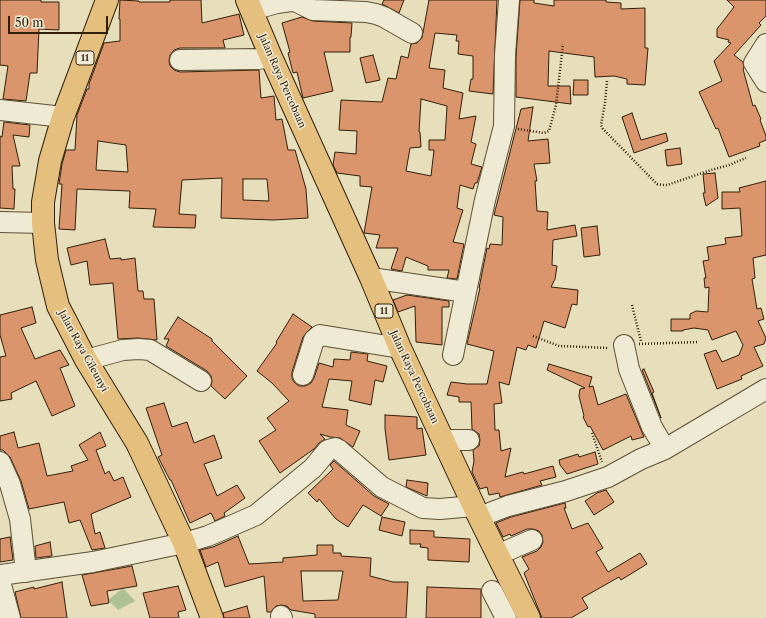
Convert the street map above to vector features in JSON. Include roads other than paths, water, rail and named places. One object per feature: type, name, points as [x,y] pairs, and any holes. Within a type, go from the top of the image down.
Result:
[{"type":"highway","name":"Jalan Raya Cileunyi","points":[[107,0],[63,117],[50,161],[43,202],[46,260],[58,306],[86,360],[137,443],[184,543],[212,618]]},
{"type":"highway","name":"Jalan Raya Percobaan","points":[[250,5],[271,57],[371,278],[400,348],[476,512],[529,618]]},
{"type":"street","points":[[453,355],[485,200],[498,144],[504,126],[505,55],[509,0]]},
{"type":"street","points":[[250,5],[297,2],[313,10],[366,12],[384,17],[412,33]]},
{"type":"street","points":[[766,44],[754,63],[766,82]]},
{"type":"street","points":[[180,60],[258,59],[271,57]]},
{"type":"street","points":[[0,110],[63,117]]},
{"type":"street","points":[[0,222],[43,223]]},
{"type":"street","points":[[371,278],[466,292]]},
{"type":"street","points":[[303,375],[314,340],[320,335],[400,348]]},
{"type":"street","points":[[624,345],[629,369],[652,427],[664,448]]},
{"type":"street","points":[[86,360],[123,350],[150,350],[201,381]]},
{"type":"street","points":[[0,575],[93,562],[184,543],[227,528],[256,515],[313,468],[328,450],[335,448],[382,487],[423,508],[476,512],[508,506],[608,478],[664,448],[766,389]]},
{"type":"street","points":[[443,440],[469,440]]},
{"type":"street","points":[[0,462],[10,484],[20,519],[26,572]]},
{"type":"street","points":[[497,554],[532,540]]},
{"type":"street","points":[[0,581],[10,618]]},
{"type":"street","points":[[492,591],[506,618]]}]
